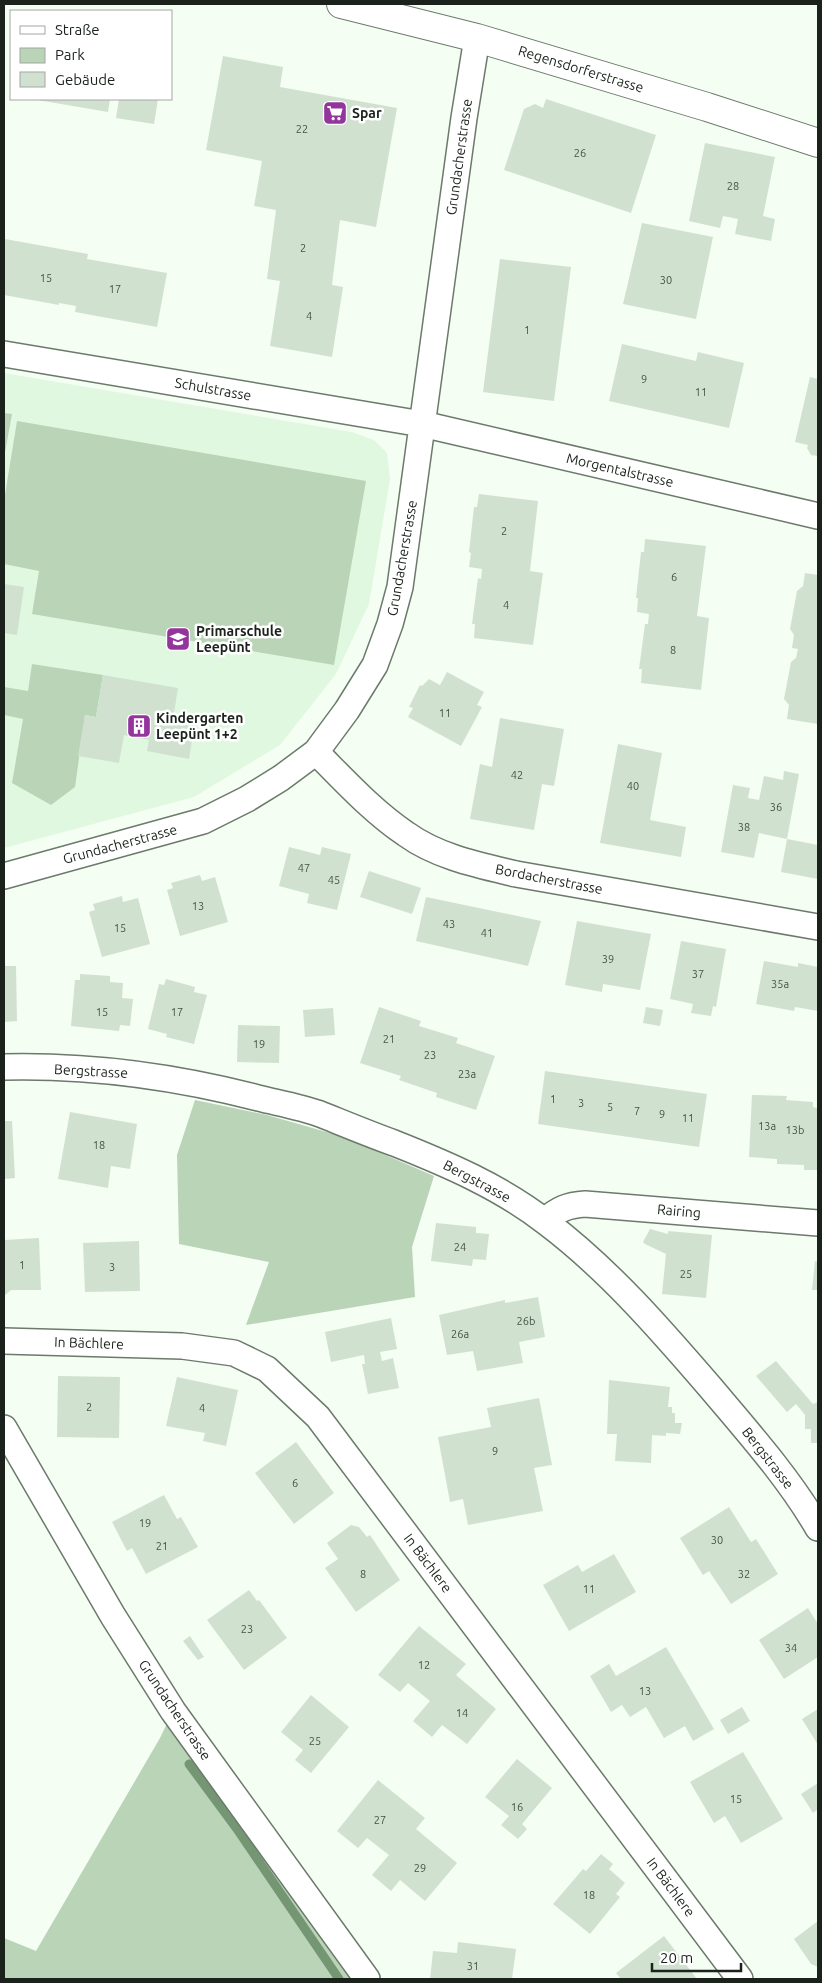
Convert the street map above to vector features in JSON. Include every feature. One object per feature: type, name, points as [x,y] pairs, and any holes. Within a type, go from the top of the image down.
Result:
[{"type":"street","name":"Regensdorferstrasse","points":[[341,4],[478,38],[707,107],[818,143]]},
{"type":"street","name":"Grundacherstrasse","points":[[4,876],[204,821],[247,799],[316,752],[347,710],[375,665],[390,624],[400,586],[464,118],[478,38]]},
{"type":"street","name":"Schulstrasse","points":[[4,354],[422,424]]},
{"type":"street","name":"Morgentalstrasse","points":[[422,424],[818,516]]},
{"type":"street","name":"Bordacherstrasse","points":[[316,752],[370,805],[406,834],[432,848],[467,862],[516,874],[818,927]]},
{"type":"street","name":"Bergstrasse","points":[[4,1067],[99,1070],[157,1075],[220,1088],[319,1114],[448,1165],[504,1194],[545,1221],[574,1244],[664,1333],[814,1513]]},
{"type":"street","name":"Rairing","points":[[545,1221],[568,1205],[585,1204],[818,1223]]},
{"type":"street","name":"In Bächlere","points":[[4,1341],[182,1346],[234,1353],[267,1369],[318,1417],[740,1979]]},
{"type":"street","name":"Grundacherstrasse","points":[[4,1428],[113,1616],[173,1711],[367,1979]]},
{"type":"shaded area","name":"Primarschule Leepünt","points":[[4,373],[352,432],[374,440],[387,453],[390,479],[369,604],[336,674],[280,745],[194,797],[4,848]]},
{"type":"green space","points":[[4,413],[12,414],[4,458]]},
{"type":"green space","points":[[17,421],[366,481],[334,665],[32,614],[39,571],[4,564],[4,501]]},
{"type":"green space","points":[[32,664],[103,675],[96,717],[85,715],[75,787],[51,805],[12,783],[23,719],[4,715],[4,687],[28,691]]},
{"type":"green space","points":[[195,1100],[267,1115],[344,1137],[434,1176],[412,1247],[415,1297],[246,1325],[269,1262],[179,1244],[177,1155]]},
{"type":"green space","points":[[173,1711],[367,1979],[4,1979],[4,1938],[36,1951],[160,1738]]},
{"type":"building","points":[[223,56],[283,67],[280,87],[397,108],[376,227],[340,220],[332,285],[343,287],[332,357],[270,346],[280,281],[267,279],[276,210],[254,206],[262,161],[206,150]]},
{"type":"building","points":[[546,99],[656,135],[631,213],[504,170],[524,109],[535,104],[543,108]]},
{"type":"building","points":[[38,100],[110,100],[108,112]]},
{"type":"building","points":[[119,100],[158,100],[154,124],[116,118]]},
{"type":"building","points":[[705,143],[775,157],[763,216],[775,219],[771,241],[735,234],[738,219],[723,216],[720,228],[689,221]]},
{"type":"building","points":[[642,223],[713,237],[696,319],[623,304]]},
{"type":"building","points":[[5,239],[88,254],[87,259],[167,273],[157,327],[75,312],[76,306],[59,303],[59,305],[4,295]]},
{"type":"building","points":[[500,259],[571,267],[554,401],[483,392]]},
{"type":"building","points":[[622,344],[696,361],[698,352],[744,363],[729,428],[609,401]]},
{"type":"building","points":[[810,377],[818,379],[818,456],[811,455],[807,448],[808,445],[795,442]]},
{"type":"building","points":[[479,494],[538,501],[530,571],[543,573],[533,645],[474,638],[475,624],[472,624],[478,578],[481,579],[482,569],[469,567],[471,553],[469,552],[474,507],[477,507]]},
{"type":"building","points":[[645,539],[706,546],[697,616],[709,618],[701,690],[641,683],[642,669],[639,669],[645,624],[648,624],[649,614],[637,612],[638,598],[636,598],[641,552],[644,552]]},
{"type":"building","points":[[805,573],[818,575],[818,724],[787,719],[789,705],[784,699],[791,662],[796,658],[798,649],[792,648],[794,635],[790,629],[797,591],[803,586]]},
{"type":"building","points":[[4,584],[24,587],[17,635],[4,633]]},
{"type":"building","points":[[447,672],[484,692],[477,705],[482,707],[461,746],[408,717],[413,708],[409,707],[420,685],[422,686],[429,679],[440,685]]},
{"type":"building","name":"Kindergarten Leepünt 1+2","points":[[103,675],[178,688],[174,713],[196,717],[189,759],[147,751],[149,740],[124,735],[119,763],[78,756],[85,715],[96,717]]},
{"type":"building","points":[[500,718],[564,729],[554,786],[542,784],[534,830],[470,819],[480,764],[492,767]]},
{"type":"building","points":[[618,744],[662,753],[650,820],[686,827],[681,857],[600,843]]},
{"type":"building","points":[[784,771],[799,774],[787,839],[759,833],[754,858],[721,852],[733,785],[750,788],[748,798],[759,800],[764,776],[783,780]]},
{"type":"building","points":[[787,839],[818,845],[818,879],[781,872]]},
{"type":"building","points":[[289,847],[320,855],[322,847],[351,854],[337,910],[307,903],[309,894],[279,886]]},
{"type":"building","points":[[369,871],[421,888],[412,914],[360,897]]},
{"type":"building","points":[[200,875],[202,881],[215,877],[228,922],[180,936],[167,890],[173,888],[171,883]]},
{"type":"building","points":[[122,896],[123,902],[138,898],[150,944],[102,957],[89,912],[95,910],[93,904]]},
{"type":"building","points":[[426,897],[541,921],[528,966],[416,941]]},
{"type":"building","points":[[577,921],[651,934],[640,990],[603,984],[602,992],[565,985]]},
{"type":"building","points":[[681,941],[726,949],[716,1007],[713,1006],[711,1016],[691,1013],[693,1004],[670,999]]},
{"type":"building","points":[[764,961],[798,967],[798,963],[818,967],[818,1011],[795,1007],[794,1011],[756,1004]]},
{"type":"building","points":[[4,966],[16,966],[17,1021],[4,1022]]},
{"type":"building","points":[[80,974],[110,976],[110,982],[123,983],[122,998],[133,999],[130,1026],[120,1025],[119,1031],[71,1026],[75,980],[80,980]]},
{"type":"building","points":[[166,979],[195,987],[194,992],[207,995],[194,1044],[166,1037],[167,1034],[148,1029],[159,984],[164,985]]},
{"type":"building","points":[[379,1007],[421,1021],[419,1026],[458,1038],[456,1043],[495,1056],[476,1110],[436,1097],[437,1093],[399,1080],[401,1076],[360,1063]]},
{"type":"building","points":[[646,1007],[663,1010],[660,1026],[643,1023]]},
{"type":"building","points":[[333,1008],[335,1035],[305,1037],[303,1010]]},
{"type":"building","points":[[238,1025],[280,1026],[279,1063],[237,1062]]},
{"type":"building","points":[[545,1071],[707,1094],[699,1147],[538,1124]]},
{"type":"building","points":[[752,1095],[787,1096],[786,1100],[813,1102],[813,1107],[818,1108],[818,1170],[804,1170],[804,1165],[777,1164],[777,1159],[749,1157]]},
{"type":"building","points":[[70,1112],[137,1124],[130,1169],[111,1166],[108,1188],[58,1179]]},
{"type":"building","points":[[4,1121],[12,1121],[15,1178],[4,1179]]},
{"type":"building","points":[[436,1223],[476,1227],[476,1233],[489,1234],[486,1260],[473,1259],[472,1266],[431,1261]]},
{"type":"building","points":[[650,1229],[668,1234],[668,1231],[712,1235],[706,1298],[662,1294],[666,1254],[643,1242]]},
{"type":"building","points":[[39,1238],[41,1290],[11,1290],[4,1296],[4,1240]]},
{"type":"building","points":[[139,1241],[140,1291],[85,1292],[83,1243]]},
{"type":"building","points":[[815,1261],[818,1262],[818,1290],[812,1290]]},
{"type":"building","points":[[538,1297],[545,1337],[519,1342],[523,1363],[477,1371],[473,1351],[447,1355],[439,1315],[505,1300],[505,1303]]},
{"type":"building","points":[[391,1318],[397,1349],[380,1352],[382,1361],[393,1358],[399,1388],[368,1394],[362,1364],[365,1364],[364,1355],[331,1362],[325,1332]]},
{"type":"building","points":[[776,1361],[813,1404],[818,1402],[818,1443],[811,1443],[811,1429],[805,1429],[805,1415],[796,1404],[787,1412],[756,1376]]},
{"type":"building","points":[[58,1376],[120,1377],[119,1438],[57,1437]]},
{"type":"building","points":[[177,1377],[238,1390],[226,1446],[203,1441],[205,1433],[166,1426]]},
{"type":"building","points":[[609,1380],[670,1387],[668,1407],[672,1407],[672,1413],[675,1413],[675,1423],[682,1423],[680,1434],[652,1435],[651,1463],[615,1461],[617,1434],[607,1434]]},
{"type":"building","points":[[539,1398],[552,1465],[534,1468],[543,1511],[468,1525],[463,1499],[450,1502],[438,1437],[491,1427],[487,1408]]},
{"type":"building","points":[[296,1442],[334,1493],[294,1524],[255,1473]]},
{"type":"building","points":[[164,1495],[177,1519],[181,1517],[198,1547],[146,1574],[132,1548],[127,1551],[112,1522]]},
{"type":"building","points":[[729,1507],[751,1542],[756,1539],[778,1574],[731,1604],[709,1571],[703,1575],[680,1538]]},
{"type":"building","points":[[351,1525],[359,1527],[367,1537],[370,1535],[400,1580],[356,1612],[325,1568],[338,1559],[327,1543]]},
{"type":"building","points":[[614,1554],[636,1592],[569,1631],[543,1585],[578,1565],[582,1572]]},
{"type":"building","points":[[249,1590],[257,1601],[259,1600],[287,1638],[244,1670],[207,1620]]},
{"type":"building","points":[[808,1608],[818,1624],[818,1657],[784,1679],[759,1640]]},
{"type":"building","points":[[419,1626],[466,1664],[456,1675],[496,1709],[467,1744],[442,1725],[432,1737],[413,1721],[430,1701],[408,1683],[400,1692],[378,1675]]},
{"type":"building","points":[[190,1636],[204,1657],[198,1660],[183,1641]]},
{"type":"building","points":[[666,1647],[714,1729],[693,1741],[685,1726],[664,1738],[646,1707],[630,1717],[622,1705],[611,1712],[590,1676],[609,1664],[616,1676]]},
{"type":"building","points":[[311,1695],[349,1727],[311,1773],[295,1760],[303,1750],[281,1732]]},
{"type":"building","points":[[742,1707],[750,1721],[728,1734],[720,1720]]},
{"type":"building","points":[[818,1709],[818,1745],[802,1719]]},
{"type":"building","points":[[743,1752],[783,1819],[741,1843],[725,1816],[714,1823],[690,1782]]},
{"type":"building","points":[[517,1759],[552,1788],[522,1824],[527,1829],[518,1839],[501,1825],[509,1816],[485,1797]]},
{"type":"building","points":[[378,1780],[425,1818],[416,1829],[457,1863],[425,1901],[400,1880],[391,1891],[372,1875],[389,1855],[367,1838],[358,1848],[337,1831]]},
{"type":"building","points":[[818,1783],[818,1809],[813,1813],[801,1794]]},
{"type":"building","points":[[601,1854],[613,1864],[609,1869],[625,1883],[616,1894],[620,1897],[590,1934],[553,1904],[583,1869],[586,1871]]},
{"type":"building","points":[[818,1921],[818,1967],[811,1964],[794,1939]]},
{"type":"building","points":[[664,1936],[697,1979],[621,1979],[616,1973]]},
{"type":"building","points":[[458,1942],[516,1949],[512,1979],[430,1979],[433,1951],[457,1953]]},
{"type":"waterway","points":[[189,1764],[237,1829],[339,1979]]},
{"type":"place","name":"Spar","points":[[335,113]]},
{"type":"place","name":"Primarschule Leepünt","points":[[178,639]]},
{"type":"place","name":"Kindergarten Leepünt 1+2","points":[[139,726]]}]
